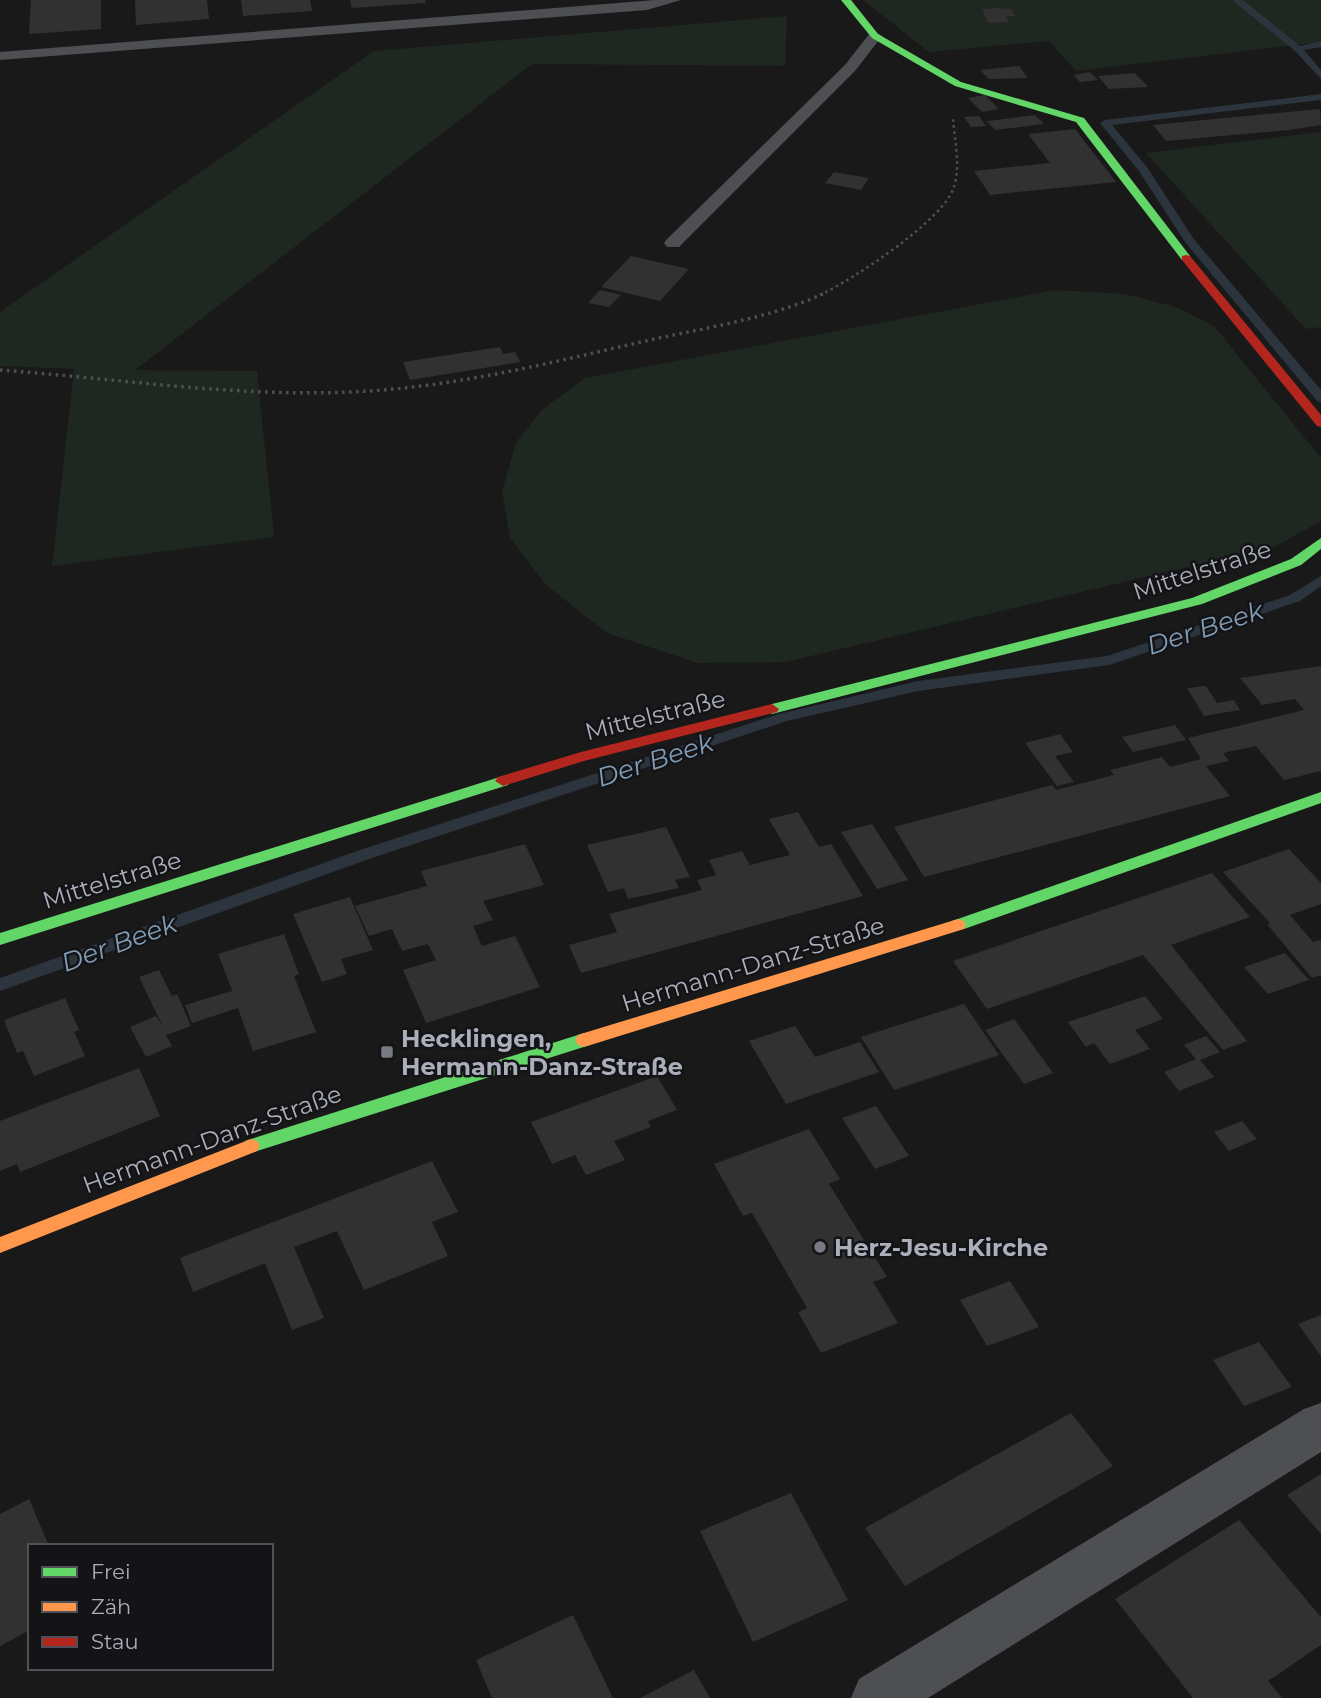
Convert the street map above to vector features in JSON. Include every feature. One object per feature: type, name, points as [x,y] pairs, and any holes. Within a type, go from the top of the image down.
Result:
[{"type":"street","points":[[846,0],[875,36],[958,84],[1080,120],[1207,285],[1321,423]]},
{"type":"street","name":"Mittelstraße","points":[[0,939],[581,758],[1197,601],[1297,562],[1321,542]]},
{"type":"street","name":"Hermann-Danz-Straße","points":[[0,1245],[221,1156],[405,1095],[987,916],[1321,797]]},
{"type":"street","points":[[878,1698],[1321,1425]]},
{"type":"lane","points":[[0,56],[634,7],[674,0]]},
{"type":"lane","points":[[673,243],[850,68],[875,36]]},
{"type":"path","points":[[0,370],[188,386],[326,392],[429,386],[558,363],[767,313],[841,285],[898,243],[951,195],[957,160],[953,118],[958,84]]},
{"type":"shaded area","points":[[863,0],[1321,0],[1321,42],[1076,71],[1049,41],[929,52]]},
{"type":"shaded area","points":[[787,16],[785,66],[532,64],[135,370],[257,371],[274,537],[52,566],[74,369],[0,366],[0,312],[374,51]]},
{"type":"shaded area","points":[[1321,132],[1321,327],[1306,329],[1146,153]]},
{"type":"shaded area","points":[[1056,290],[1125,294],[1176,307],[1214,326],[1321,458],[1321,521],[1276,546],[786,662],[698,663],[607,633],[546,585],[510,538],[502,492],[516,442],[543,409],[585,378]]},
{"type":"building","points":[[31,0],[101,0],[101,29],[29,34]]},
{"type":"building","points":[[135,0],[207,0],[209,19],[136,25]]},
{"type":"building","points":[[241,0],[310,0],[312,11],[243,16]]},
{"type":"building","points":[[350,0],[425,0],[426,3],[352,8]]},
{"type":"building","points":[[982,9],[1011,9],[1015,16],[1005,17],[1009,22],[988,23]]},
{"type":"building","points":[[1019,66],[1028,78],[989,79],[980,70]]},
{"type":"building","points":[[1090,72],[1098,80],[1080,82],[1073,75]]},
{"type":"building","points":[[1135,73],[1148,87],[1109,89],[1098,76]]},
{"type":"building","points":[[985,95],[999,109],[982,112],[968,98]]},
{"type":"building","points":[[1320,109],[1321,125],[1289,130],[1166,141],[1153,125]]},
{"type":"building","points":[[1035,115],[1044,124],[995,130],[987,121]]},
{"type":"building","points":[[979,116],[986,126],[971,127],[964,117]]},
{"type":"building","points":[[1075,129],[1116,182],[990,195],[974,171],[1050,163],[1028,134]]},
{"type":"building","points":[[834,172],[869,178],[861,190],[825,183]]},
{"type":"building","points":[[631,256],[689,269],[660,301],[601,287]]},
{"type":"building","points":[[600,290],[621,295],[609,307],[588,303]]},
{"type":"building","points":[[500,347],[503,354],[515,352],[520,362],[410,380],[403,362]]},
{"type":"building","points":[[1321,666],[1321,771],[1284,780],[1256,746],[1223,753],[1229,761],[1206,766],[1230,796],[924,877],[894,827],[1052,785],[1056,790],[1114,775],[1110,770],[1162,757],[1170,767],[1201,759],[1188,738],[1304,710],[1295,699],[1262,705],[1240,678]]},
{"type":"building","points":[[1206,686],[1217,703],[1234,700],[1240,710],[1204,716],[1187,688]]},
{"type":"building","points":[[1175,725],[1186,740],[1133,752],[1122,737]]},
{"type":"building","points":[[1060,734],[1073,752],[1055,756],[1074,782],[1057,786],[1025,743]]},
{"type":"building","points":[[798,812],[819,847],[831,844],[863,896],[581,973],[569,945],[617,932],[609,914],[702,890],[697,880],[716,875],[709,860],[742,851],[750,865],[790,855],[769,819]]},
{"type":"building","points":[[872,824],[908,880],[877,889],[841,832]]},
{"type":"building","points":[[666,827],[690,877],[675,880],[679,888],[628,899],[624,888],[608,892],[587,845]]},
{"type":"building","points":[[525,844],[544,885],[483,901],[493,920],[473,926],[482,946],[515,936],[540,987],[426,1023],[403,970],[436,960],[428,944],[402,951],[392,929],[369,936],[355,906],[427,886],[421,871]]},
{"type":"building","points":[[1289,849],[1321,883],[1321,904],[1290,915],[1313,942],[1321,940],[1321,975],[1312,978],[1267,924],[1270,923],[1223,872]]},
{"type":"building","points":[[1212,873],[1250,917],[1171,945],[1247,1041],[1223,1050],[1143,955],[987,1009],[953,961]]},
{"type":"building","points":[[350,897],[373,950],[341,959],[347,974],[322,982],[293,914]]},
{"type":"building","points":[[284,934],[299,974],[294,976],[316,1032],[253,1051],[238,1008],[192,1023],[185,1005],[231,991],[233,993],[218,954]]},
{"type":"building","points":[[1285,953],[1309,980],[1268,994],[1244,967]]},
{"type":"building","points":[[159,970],[172,996],[177,994],[191,1026],[166,1035],[172,1046],[146,1057],[130,1027],[156,1016],[163,1027],[139,977]]},
{"type":"building","points":[[1145,996],[1163,1019],[1135,1030],[1150,1049],[1110,1064],[1094,1043],[1086,1047],[1068,1022]]},
{"type":"building","points":[[65,998],[79,1030],[74,1032],[85,1056],[34,1076],[23,1051],[17,1053],[4,1020]]},
{"type":"building","points":[[964,1004],[999,1055],[894,1090],[861,1037]]},
{"type":"building","points":[[1014,1019],[1053,1073],[1024,1084],[985,1030]]},
{"type":"building","points":[[795,1026],[815,1057],[860,1042],[879,1072],[786,1104],[749,1041]]},
{"type":"building","points":[[1206,1036],[1220,1052],[1200,1060],[1214,1077],[1179,1091],[1164,1072],[1196,1059],[1184,1045]]},
{"type":"building","points":[[139,1068],[160,1116],[20,1172],[17,1164],[0,1171],[0,1121]]},
{"type":"building","points":[[657,1076],[677,1110],[648,1121],[651,1127],[614,1141],[625,1160],[586,1175],[575,1155],[552,1164],[531,1122]]},
{"type":"building","points":[[876,1106],[909,1156],[875,1169],[842,1118]]},
{"type":"building","points":[[1242,1121],[1257,1139],[1229,1151],[1214,1132]]},
{"type":"building","name":"Herz-Jesu-Kirche","points":[[809,1129],[840,1179],[829,1184],[887,1277],[873,1282],[898,1323],[821,1353],[798,1312],[807,1308],[752,1213],[743,1216],[714,1164]]},
{"type":"building","points":[[432,1161],[458,1212],[432,1222],[448,1256],[364,1290],[337,1231],[294,1247],[324,1318],[292,1330],[265,1263],[193,1292],[180,1258]]},
{"type":"building","points":[[1010,1281],[1039,1327],[987,1346],[960,1300]]},
{"type":"building","points":[[1321,1315],[1321,1356],[1298,1324]]},
{"type":"building","points":[[1259,1342],[1292,1387],[1244,1406],[1213,1360]]},
{"type":"building","points":[[1071,1413],[1113,1466],[905,1586],[865,1528]]},
{"type":"building","points":[[1321,1474],[1321,1534],[1287,1495]]},
{"type":"building","points":[[791,1493],[848,1600],[753,1642],[700,1531]]},
{"type":"building","points":[[29,1499],[48,1544],[28,1544],[28,1631],[0,1646],[0,1514]]},
{"type":"building","points":[[1239,1520],[1321,1617],[1321,1645],[1268,1681],[1282,1698],[1193,1698],[1115,1599]]},
{"type":"building","points":[[573,1615],[613,1698],[492,1698],[476,1660]]},
{"type":"building","points":[[694,1670],[710,1698],[640,1698]]},
{"type":"waterway","points":[[1237,0],[1298,49]]},
{"type":"waterway","points":[[1298,49],[1321,44]]},
{"type":"waterway","points":[[1298,49],[1321,76]]},
{"type":"waterway","points":[[1321,97],[1105,123],[1143,169],[1189,240],[1321,398]]},
{"type":"waterway","name":"Der Beek","points":[[0,985],[366,854],[784,717],[918,686],[1109,660],[1295,598],[1321,580]]},
{"type":"traffic: fast","points":[[846,0],[875,36],[958,84],[1080,120],[1186,258]]},
{"type":"traffic: fast","points":[[772,709],[1197,601],[1296,562],[1321,542]]},
{"type":"traffic: fast","points":[[0,939],[503,781]]},
{"type":"traffic: fast","points":[[958,925],[1321,797]]},
{"type":"traffic: fast","points":[[251,1146],[584,1040]]},
{"type":"traffic: slow","points":[[584,1040],[958,925]]},
{"type":"traffic: slow","points":[[0,1245],[251,1146]]},
{"type":"traffic: jam","points":[[1186,258],[1321,423]]},
{"type":"traffic: jam","points":[[503,781],[581,757],[772,709]]},
{"type":"place","name":"Hecklingen, Hermann-Danz-Straße","points":[[387,1052]]},
{"type":"place","name":"Herz-Jesu-Kirche","points":[[820,1247]]}]
